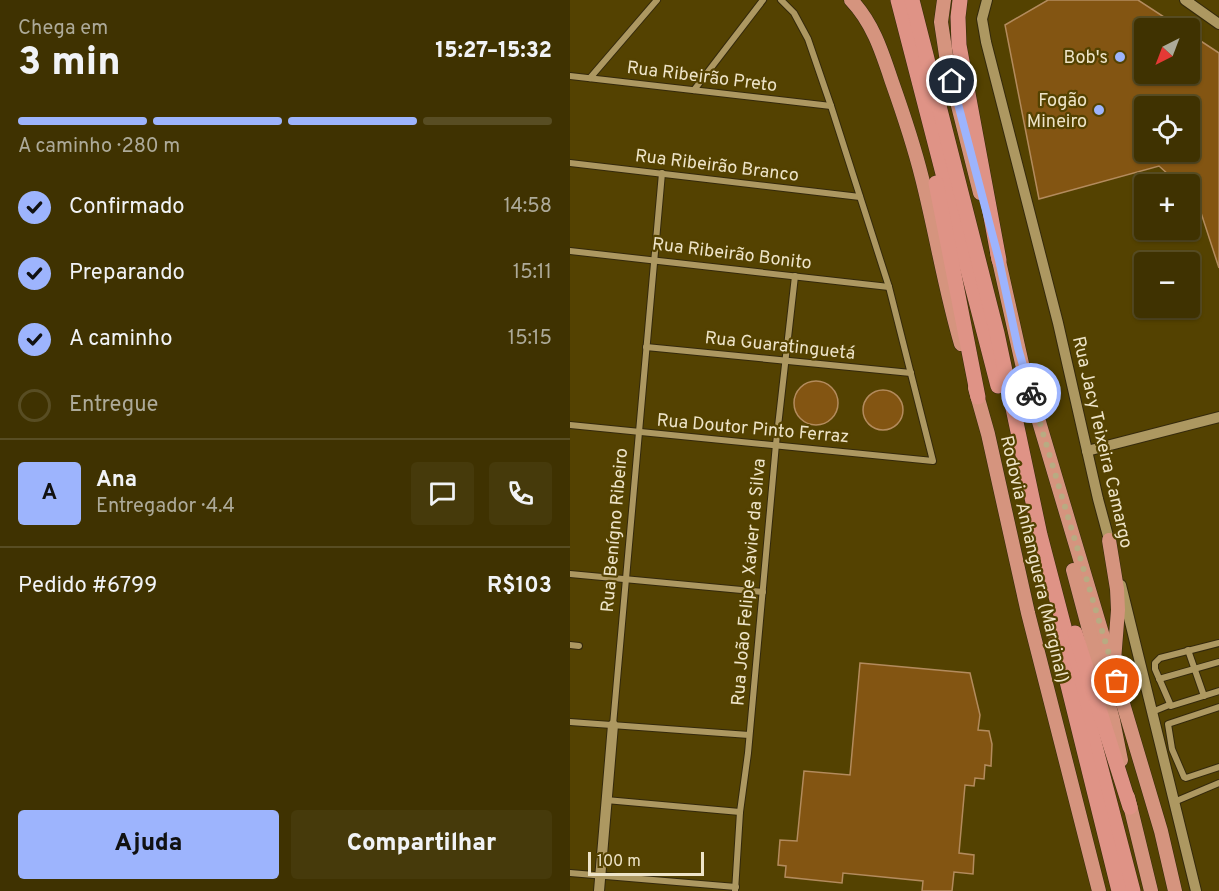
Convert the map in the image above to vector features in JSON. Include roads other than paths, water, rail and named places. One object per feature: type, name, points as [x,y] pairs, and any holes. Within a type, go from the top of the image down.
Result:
[{"type":"highway","name":"Rodovia Anhanguera (Marginal)","points":[[851,0],[869,23],[878,41],[907,124],[922,177],[959,337],[978,397],[1028,613],[1099,891]]},
{"type":"highway","points":[[898,0],[1000,392],[1070,698],[1119,891]]},
{"type":"highway","points":[[912,0],[997,333],[1040,535],[1133,891]]},
{"type":"highway","name":"Rodovia Anhanguera (Marginal)","points":[[944,0],[941,22],[947,62],[999,260],[1021,358],[1161,831],[1174,891]]},
{"type":"highway","points":[[960,0],[959,45],[999,260]]},
{"type":"highway","points":[[920,88],[946,243],[978,397]]},
{"type":"highway","points":[[1034,402],[1045,473],[1110,709],[1130,807],[1151,891]]},
{"type":"highway","points":[[1040,535],[1072,624],[1130,807]]},
{"type":"highway","points":[[1109,540],[1118,600],[1114,657],[1117,681]]},
{"type":"street","points":[[590,78],[657,0]]},
{"type":"street","points":[[694,90],[763,0]]},
{"type":"street","points":[[781,0],[794,14],[808,39],[889,287],[911,373]]},
{"type":"street","name":"Rua Jacy Teixeira Camargo","points":[[987,0],[982,19],[986,42],[1059,323],[1087,451],[1196,891]]},
{"type":"street","points":[[1185,0],[1219,24]]},
{"type":"street","name":"Rua Ribeirão Preto","points":[[570,76],[831,106]]},
{"type":"street","name":"Rua Ribeirão Branco","points":[[570,163],[860,197]]},
{"type":"street","name":"Rua Benígno Ribeiro","points":[[599,891],[662,173]]},
{"type":"street","name":"Rua Ribeirão Bonito","points":[[570,251],[889,287]]},
{"type":"street","name":"Rua João Felipe Xavier da Silva","points":[[736,889],[740,812],[748,753],[776,444],[795,276]]},
{"type":"street","name":"Rua Guaratinguetá","points":[[646,347],[911,373]]},
{"type":"street","name":"Rua Doutor Pinto Ferraz","points":[[570,425],[933,461],[911,373]]},
{"type":"street","points":[[1087,451],[1219,417]]},
{"type":"street","points":[[570,574],[763,592]]},
{"type":"street","points":[[1169,705],[1155,669],[1158,660],[1219,643]]},
{"type":"street","points":[[570,645],[579,646]]},
{"type":"street","points":[[1188,650],[1204,696]]},
{"type":"street","points":[[1159,680],[1219,662]]},
{"type":"street","points":[[1152,712],[1219,691]]},
{"type":"street","points":[[1156,728],[1219,707]]},
{"type":"street","points":[[570,722],[749,735]]},
{"type":"street","points":[[1168,724],[1172,749],[1184,777],[1219,767]]},
{"type":"street","points":[[1174,802],[1219,783]]},
{"type":"street","points":[[606,800],[740,812]]},
{"type":"street","points":[[570,873],[736,889]]},
{"type":"place","name":"Bob's","points":[[1120,57]]},
{"type":"place","name":"Fogão Mineiro","points":[[1099,110]]}]
